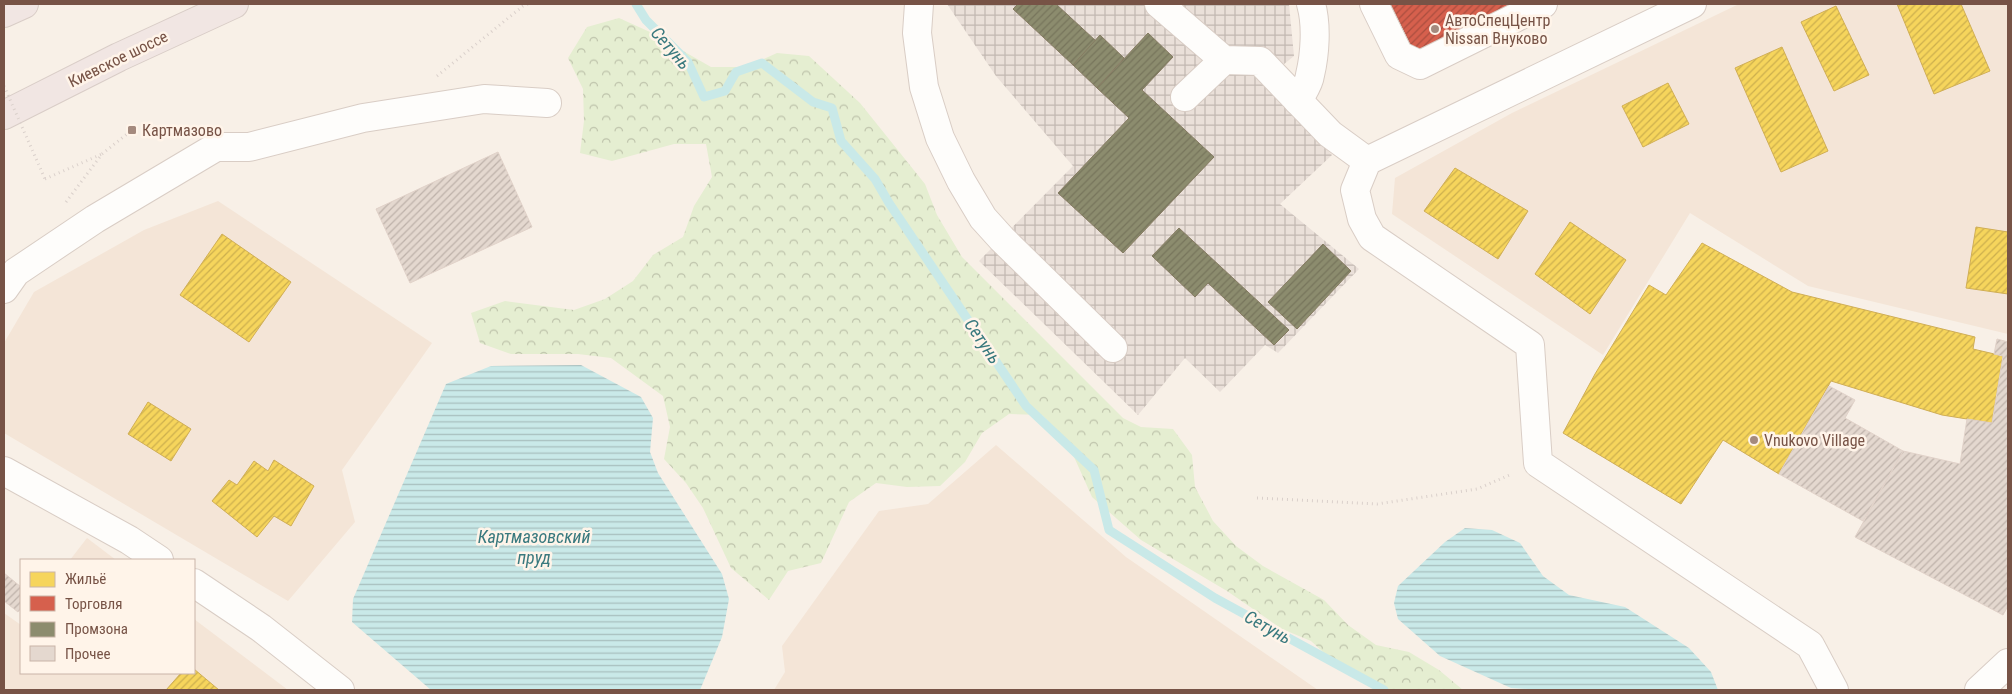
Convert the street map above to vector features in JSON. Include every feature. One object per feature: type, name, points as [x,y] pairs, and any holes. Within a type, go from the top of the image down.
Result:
[{"type":"highway","points":[[4,13],[24,4]]},
{"type":"highway","name":"Киевское шоссе","points":[[4,115],[119,57],[234,4]]},
{"type":"street","points":[[919,4],[917,33],[924,87],[940,138],[961,181],[983,218],[1002,239],[1114,348]]},
{"type":"street","points":[[1159,4],[1224,60],[1260,61],[1330,134],[1368,161]]},
{"type":"street","points":[[1298,101],[1310,77],[1314,41],[1311,4]]},
{"type":"street","points":[[1374,4],[1400,55],[1420,65],[1543,4]]},
{"type":"street","points":[[1692,4],[1368,161],[1355,190],[1362,219],[1372,236],[1530,345],[1538,463],[1810,645],[1834,690]]},
{"type":"street","points":[[1186,97],[1224,60]]},
{"type":"street","points":[[4,289],[16,272],[80,229],[216,147],[250,147],[363,118],[484,99],[547,103]]},
{"type":"street","points":[[4,471],[129,540],[158,559]]},
{"type":"street","points":[[195,584],[261,628],[340,690]]},
{"type":"street","points":[[1979,690],[2008,663]]},
{"type":"path","points":[[416,110],[427,85],[523,6],[528,4]]},
{"type":"path","points":[[4,86],[45,178],[102,154]]},
{"type":"path","points":[[1257,498],[1377,504],[1477,488],[1538,463]]},
{"type":"shaded area","points":[[947,4],[1289,4],[1294,56],[1262,82],[1332,155],[1280,204],[1359,269],[1278,353],[1265,345],[1220,392],[1185,358],[1138,415],[979,261],[1073,166],[996,76]]},
{"type":"shaded area","points":[[1739,4],[2008,4],[2008,334],[1808,286],[1690,213],[1603,355],[1392,214],[1395,178],[1512,113]]},
{"type":"shaded area","points":[[218,201],[432,343],[342,470],[355,522],[288,601],[4,433],[4,343],[34,292],[144,230]]},
{"type":"shaded area","points":[[996,445],[1126,557],[1318,690],[774,690],[785,672],[782,646],[879,511],[928,504]]},
{"type":"shaded area","points":[[87,538],[115,559],[71,559]]},
{"type":"shaded area","points":[[4,613],[20,624],[20,674],[195,674],[195,620],[288,690],[4,690]]},
{"type":"green space","points":[[619,18],[650,32],[711,67],[746,67],[777,53],[809,56],[860,103],[925,184],[937,215],[962,257],[1123,418],[1141,427],[1173,429],[1192,455],[1195,487],[1213,521],[1236,546],[1263,566],[1324,600],[1348,625],[1376,645],[1409,652],[1439,670],[1463,690],[1384,690],[1345,672],[1311,641],[1282,629],[1227,591],[1141,540],[1092,497],[1066,439],[1042,415],[1009,414],[982,433],[965,462],[940,486],[907,487],[876,483],[849,502],[821,563],[788,571],[769,600],[731,568],[703,508],[686,483],[664,459],[670,427],[663,396],[611,358],[578,354],[511,354],[480,343],[471,313],[505,301],[574,310],[605,299],[633,281],[653,255],[683,237],[694,206],[712,177],[706,144],[674,144],[612,161],[580,153],[584,121],[583,89],[568,58],[587,27]]},
{"type":"water","name":"Картмазовский пруд","points":[[581,365],[641,397],[653,418],[650,452],[658,473],[722,574],[729,599],[722,637],[700,690],[431,690],[352,622],[353,599],[446,384],[491,366]]},
{"type":"water","points":[[1465,528],[1492,530],[1520,543],[1543,576],[1569,595],[1625,607],[1689,648],[1711,672],[1718,690],[1545,690],[1511,688],[1440,656],[1398,619],[1394,603],[1398,586],[1445,542]]},
{"type":"building: Жильё","points":[[1897,4],[1961,4],[1990,71],[1934,94]]},
{"type":"building: Жильё","points":[[1836,6],[1869,75],[1834,91],[1801,22]]},
{"type":"building: Жильё","points":[[1782,47],[1828,151],[1781,172],[1735,68]]},
{"type":"building: Жильё","points":[[1668,83],[1689,124],[1643,147],[1622,106]]},
{"type":"building: Жильё","points":[[1455,168],[1528,211],[1498,259],[1424,211]]},
{"type":"building: Жильё","points":[[1570,222],[1626,260],[1590,314],[1535,274]]},
{"type":"building: Жильё","points":[[1976,227],[2008,232],[2008,294],[1966,288]]},
{"type":"building: Жильё","points":[[222,234],[291,282],[249,342],[180,295]]},
{"type":"building: Жильё","points":[[1702,243],[1792,292],[1975,337],[1973,349],[2003,356],[1992,423],[1942,415],[1831,381],[1779,474],[1723,440],[1681,504],[1563,433],[1595,374],[1649,285],[1666,295]]},
{"type":"building: Жильё","points":[[148,402],[191,429],[171,461],[128,434]]},
{"type":"building: Жильё","points":[[274,460],[314,486],[291,526],[274,516],[257,537],[212,501],[229,480],[237,485],[254,461],[268,471]]},
{"type":"building: Жильё","points":[[195,670],[219,690],[166,690],[180,674],[195,674]]},
{"type":"building: Торговля","name":"АвтоСпецЦентр Nissan Внуково","points":[[1391,4],[1518,4],[1416,55]]},
{"type":"building: Промзона","points":[[1018,4],[1056,4],[1096,41],[1073,65],[1013,9]]},
{"type":"building: Промзона","points":[[1148,33],[1173,57],[1142,90],[1214,157],[1123,253],[1058,193],[1129,118],[1097,88]]},
{"type":"building: Промзона","points":[[1100,35],[1124,58],[1097,88],[1073,65]]},
{"type":"building: Промзона","points":[[1179,228],[1289,330],[1274,345],[1208,283],[1195,297],[1152,256]]},
{"type":"building: Промзона","points":[[1323,244],[1351,271],[1297,329],[1268,302]]},
{"type":"building: Прочее","points":[[498,152],[532,227],[410,283],[376,209]]},
{"type":"building: Прочее","points":[[1997,339],[2008,342],[2008,606],[2003,615],[1855,537],[1903,451],[1960,464],[1967,419],[1992,423],[2003,356],[1994,354]]},
{"type":"building: Прочее","points":[[1829,386],[1855,400],[1845,418],[1903,451],[1863,521],[1779,474]]},
{"type":"building: Прочее","points":[[4,573],[20,586],[20,609],[18,612],[4,601]]},
{"type":"waterway","name":"Сетунь","points":[[636,4],[646,20],[688,62],[704,97],[725,91],[736,72],[762,63],[813,102],[832,108],[841,141],[875,179],[889,203],[1026,406],[1094,470],[1109,530],[1215,598],[1384,690]]},
{"type":"place","name":"АвтоСпецЦентр Nissan Внуково","points":[[1435,29]]},
{"type":"place","name":"Картмазово","points":[[132,130]]},
{"type":"place","name":"Vnukovo Village","points":[[1754,440]]}]
